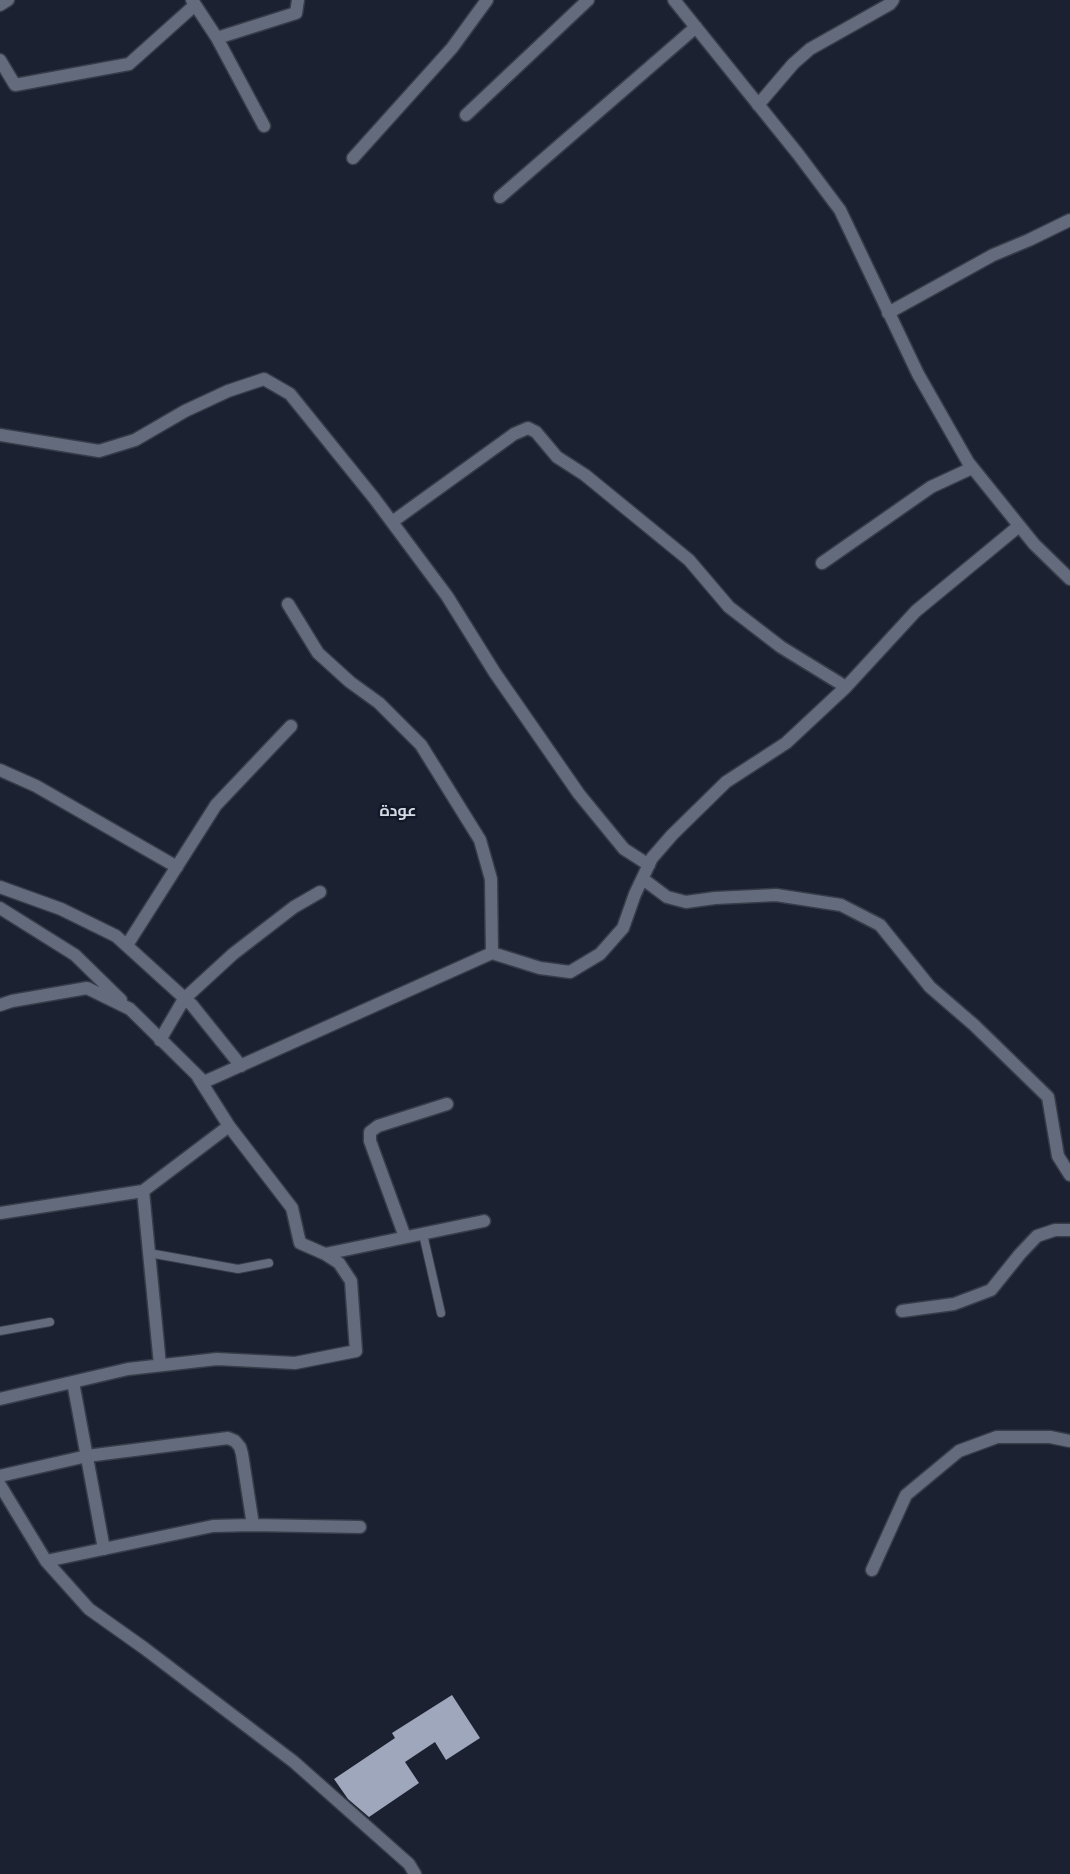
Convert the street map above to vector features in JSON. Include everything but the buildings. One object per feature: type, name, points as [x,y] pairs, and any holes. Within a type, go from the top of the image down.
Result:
[{"type":"street","points":[[0,5],[8,0]]},
{"type":"street","points":[[217,38],[296,13],[298,0]]},
{"type":"street","points":[[353,158],[452,48],[487,0]]},
{"type":"street","points":[[466,115],[588,0]]},
{"type":"street","points":[[674,0],[798,154],[840,210],[918,374],[972,468],[1034,544],[1070,578]]},
{"type":"street","points":[[758,105],[794,64],[810,49],[890,4],[893,0]]},
{"type":"street","points":[[0,60],[15,85],[129,64],[194,3],[217,38],[264,126]]},
{"type":"street","points":[[500,197],[696,27]]},
{"type":"street","points":[[888,313],[994,255],[1070,220]]},
{"type":"street","points":[[0,435],[99,451],[135,440],[219,394],[264,379],[290,394],[392,522],[447,596],[495,673],[579,794],[624,849],[649,865]]},
{"type":"street","points":[[392,522],[514,434],[528,428],[536,432],[557,457],[585,475],[689,560],[729,607],[781,647],[846,687]]},
{"type":"street","points":[[822,563],[931,487],[972,468]]},
{"type":"street","points":[[0,908],[75,955],[204,1082],[492,953],[540,968],[570,972],[600,954],[623,928],[652,858],[672,835],[726,782],[786,743],[846,687],[916,611],[1020,526]]},
{"type":"street","points":[[288,604],[318,653],[350,682],[379,703],[421,745],[480,840],[491,879],[492,953]]},
{"type":"street","points":[[127,945],[216,804],[291,726]]},
{"type":"street","points":[[0,770],[36,786],[177,867]]},
{"type":"street","points":[[643,879],[667,897],[686,902],[716,898],[776,895],[842,905],[880,925],[930,986],[974,1025],[1048,1097],[1058,1156],[1070,1175]]},
{"type":"street","points":[[0,888],[61,908],[116,936],[192,1005],[241,1066]]},
{"type":"street","points":[[160,1040],[184,999],[233,954],[294,907],[320,892]]},
{"type":"street","points":[[0,1004],[87,988],[130,1009]]},
{"type":"street","points":[[0,1399],[128,1369],[216,1359],[295,1363],[356,1350],[351,1281],[339,1263],[325,1254],[300,1243],[292,1208],[229,1126],[196,1075]]},
{"type":"street","points":[[405,1237],[370,1141],[370,1132],[378,1126],[447,1104]]},
{"type":"street","points":[[0,1213],[142,1191],[229,1126]]},
{"type":"street","points":[[142,1191],[160,1365]]},
{"type":"street","points":[[325,1254],[484,1221]]},
{"type":"street","points":[[902,1311],[954,1304],[991,1290],[1037,1236],[1056,1230],[1070,1230]]},
{"type":"street","points":[[73,1382],[104,1549]]},
{"type":"street","points":[[872,1570],[906,1495],[959,1451],[997,1437],[1050,1437],[1070,1441]]},
{"type":"street","points":[[0,1476],[87,1456],[228,1438],[235,1441],[240,1447],[242,1454],[252,1525]]},
{"type":"street","points":[[0,1485],[46,1561],[89,1609],[152,1654],[294,1762],[409,1864],[415,1874]]},
{"type":"street","points":[[46,1561],[213,1526],[360,1527]]},
{"type":"lane","points":[[423,1234],[441,1313]]},
{"type":"lane","points":[[149,1253],[238,1269],[269,1263]]},
{"type":"lane","points":[[0,1331],[50,1322]]},
{"type":"district","name":"عودة","points":[[398,811]]}]
